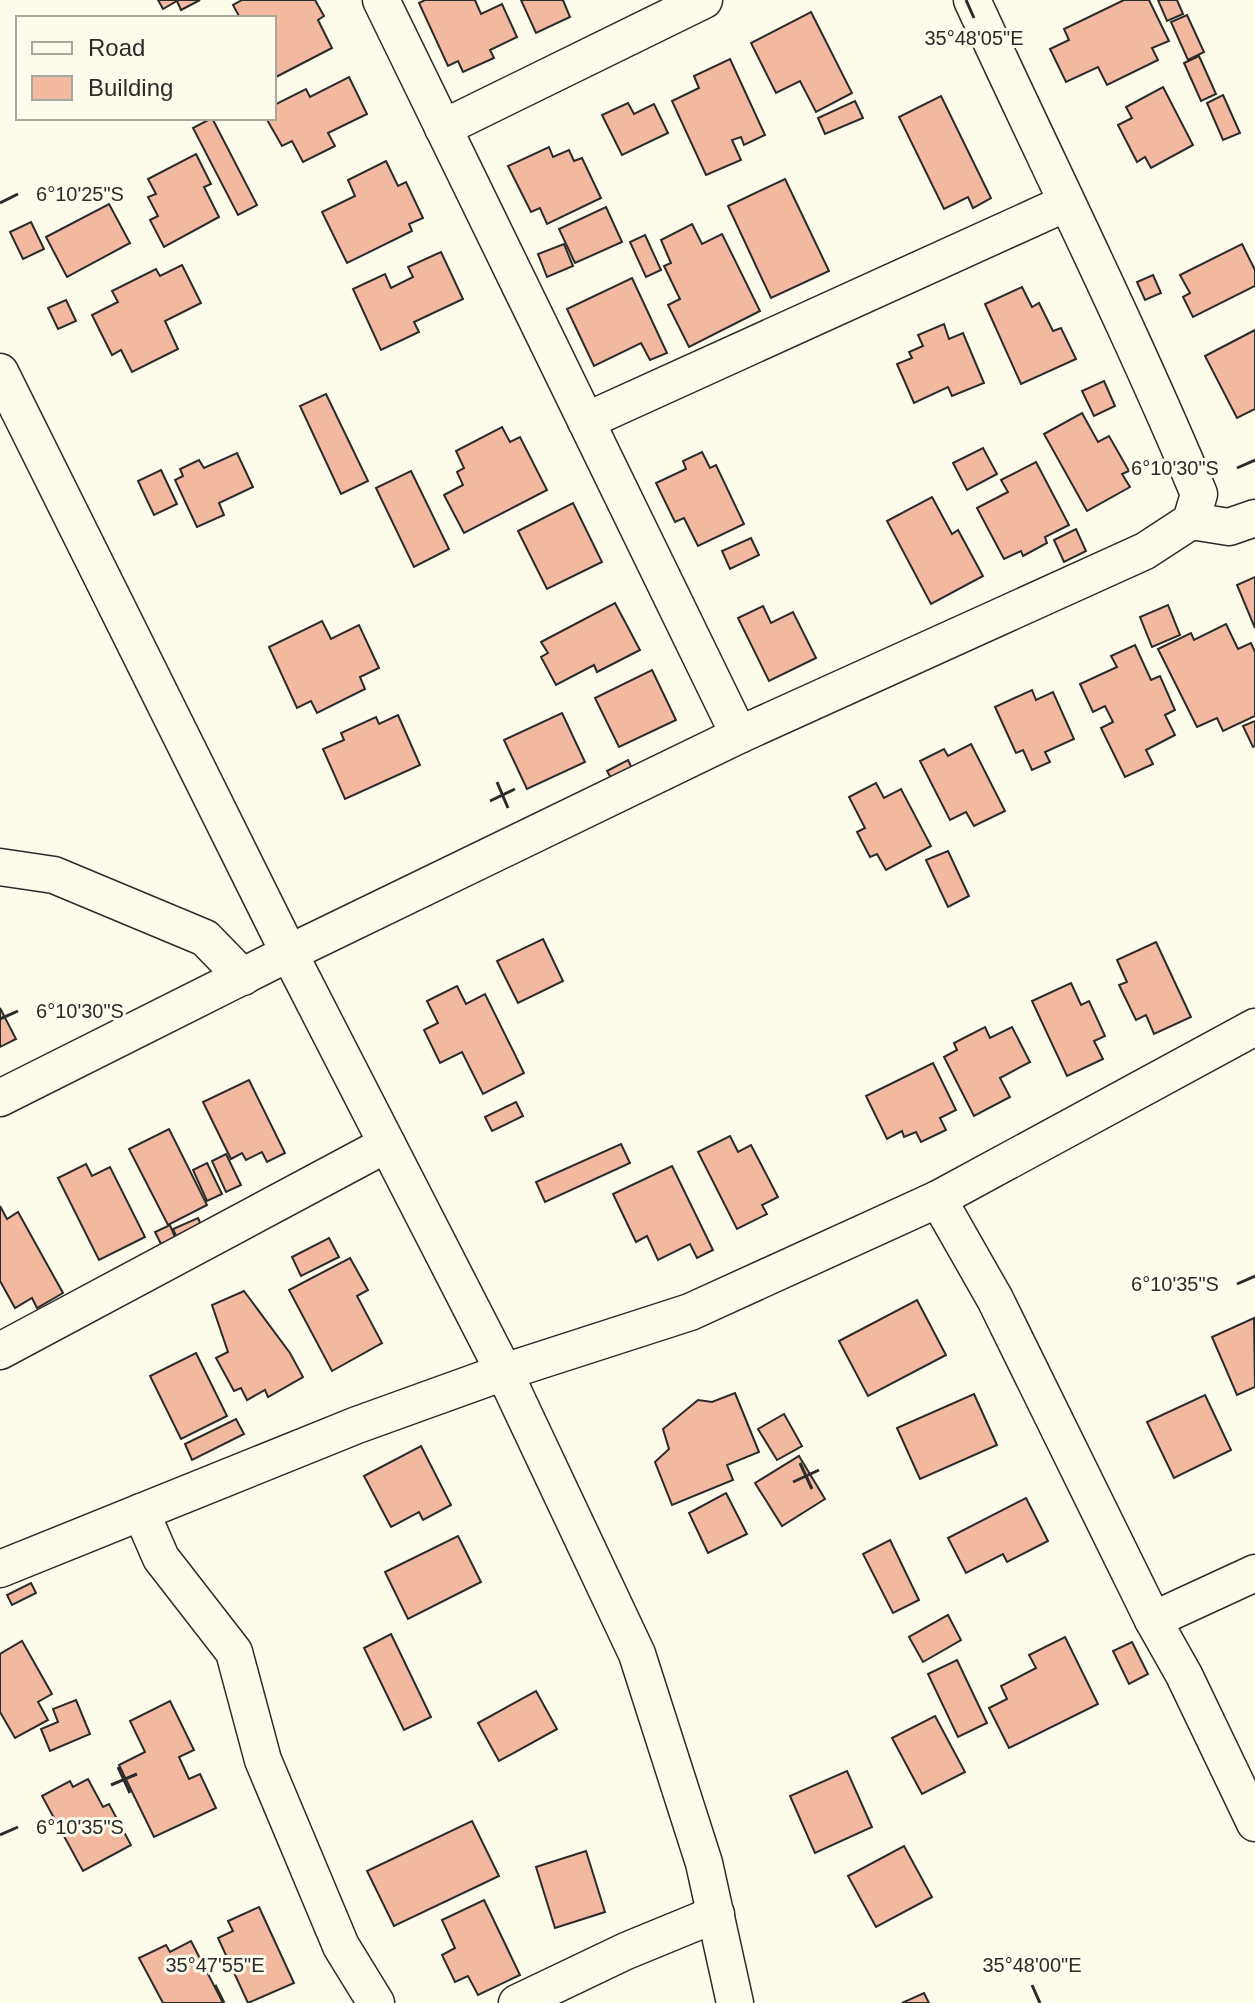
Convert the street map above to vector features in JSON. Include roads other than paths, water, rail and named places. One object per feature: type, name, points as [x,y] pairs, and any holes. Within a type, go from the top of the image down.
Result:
[{"type":"street","points":[[381,0],[739,735]]},
{"type":"street","points":[[443,128],[704,0]]},
{"type":"street","points":[[0,1098],[289,953],[739,735],[1145,551],[1191,521],[1199,494],[1122,315],[1066,203],[972,0]]},
{"type":"street","points":[[586,421],[1066,203]]},
{"type":"street","points":[[0,372],[289,953],[504,1372],[637,1654],[704,1863],[735,2003]]},
{"type":"street","points":[[1191,521],[1229,527],[1255,518]]},
{"type":"street","points":[[0,867],[54,875],[205,938],[243,977]]},
{"type":"street","points":[[0,1569],[357,1425],[504,1372],[690,1312],[938,1199],[1255,1027]]},
{"type":"street","points":[[0,1351],[387,1144]]},
{"type":"street","points":[[938,1199],[995,1299],[1255,1823]]},
{"type":"street","points":[[141,1512],[161,1558],[234,1652],[263,1760],[341,1946],[376,2003]]},
{"type":"street","points":[[1153,1620],[1255,1573]]},
{"type":"street","points":[[517,2003],[626,1951],[716,1914]]}]
